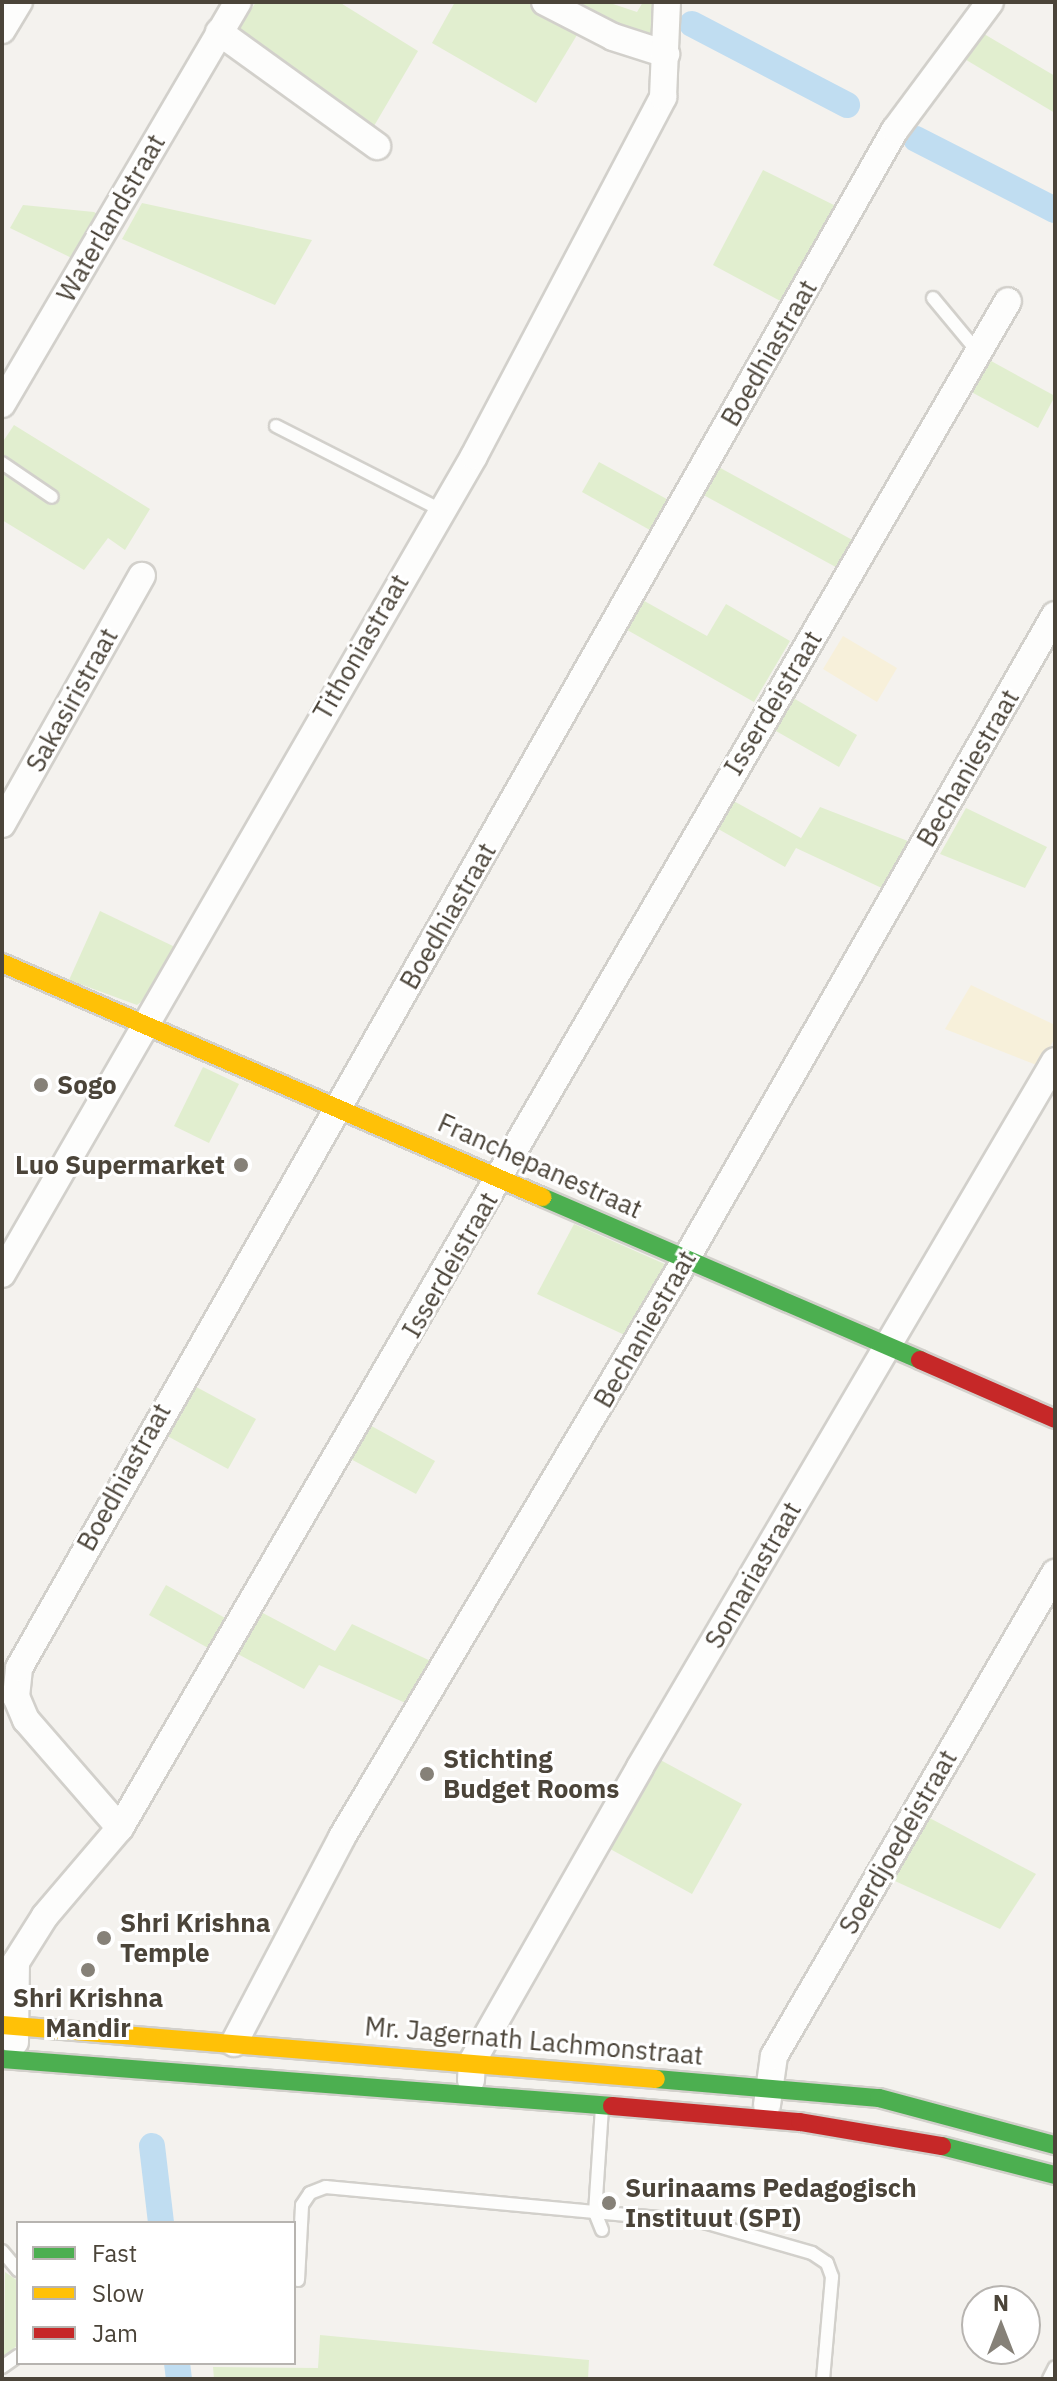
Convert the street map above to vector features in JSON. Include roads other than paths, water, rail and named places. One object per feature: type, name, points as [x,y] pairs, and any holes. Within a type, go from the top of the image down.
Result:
[{"type":"main road","name":"Franchepanestraat","points":[[2,963],[502,1176],[885,1347],[1055,1419]]},
{"type":"main road","name":"Mr. Jagernath Lachmonstraat","points":[[9,2025],[770,2086],[879,2098],[1055,2145]]},
{"type":"main road","points":[[8,2060],[206,2071],[470,2097],[766,2118],[865,2130],[1055,2175]]},
{"type":"street","points":[[2,30],[19,2]]},
{"type":"street","name":"Waterlandstraat","points":[[2,404],[238,2]]},
{"type":"street","points":[[545,2],[613,37],[666,54]]},
{"type":"street","name":"Tithoniastraat","points":[[2,1274],[142,1025],[441,510],[663,97],[667,2]]},
{"type":"street","name":"Boedhiastraat","points":[[120,1828],[26,1720],[16,1697],[19,1668],[895,130],[990,2]]},
{"type":"street","points":[[219,32],[377,146]]},
{"type":"street","name":"Isserdeistraat","points":[[8,2060],[16,1962],[45,1916],[120,1828],[502,1176],[1008,301]]},
{"type":"street","name":"Sakasiristraat","points":[[2,824],[142,576]]},
{"type":"street","name":"Bechaniestraat","points":[[234,2043],[342,1837],[686,1259],[1055,615]]},
{"type":"street","name":"Somariastraat","points":[[470,2097],[472,2062],[885,1347],[1055,1061]]},
{"type":"street","name":"Soerdjoedeistraat","points":[[766,2118],[774,2056],[1055,1573]]},
{"type":"lane","points":[[933,298],[977,351]]},
{"type":"lane","points":[[276,426],[441,510]]},
{"type":"lane","points":[[2,463],[52,497]]},
{"type":"lane","points":[[602,2107],[595,2213],[602,2230]]},
{"type":"lane","points":[[298,2280],[302,2205],[310,2193],[326,2187],[704,2222],[812,2253],[827,2263],[832,2277],[823,2379]]},
{"type":"lane","points":[[2,2251],[16,2268]]},
{"type":"lane","points":[[1049,2379],[1055,2367]]},
{"type":"waterway","points":[[692,24],[847,105]]},
{"type":"waterway","points":[[916,139],[1055,210]]},
{"type":"waterway","points":[[152,2146],[161,2221]]},
{"type":"waterway","points":[[177,2365],[179,2379]]},
{"type":"place","name":"Sogo","points":[[41,1085]]},
{"type":"place","name":"Luo Supermarket","points":[[241,1165]]},
{"type":"place","name":"Stichting Budget Rooms","points":[[427,1774]]},
{"type":"place","name":"Shri Krishna Temple","points":[[104,1938]]},
{"type":"place","name":"Shri Krishna Mandir","points":[[88,1970]]},
{"type":"place","name":"Surinaams Pedagogisch Instituut (SPI)","points":[[609,2203]]}]
